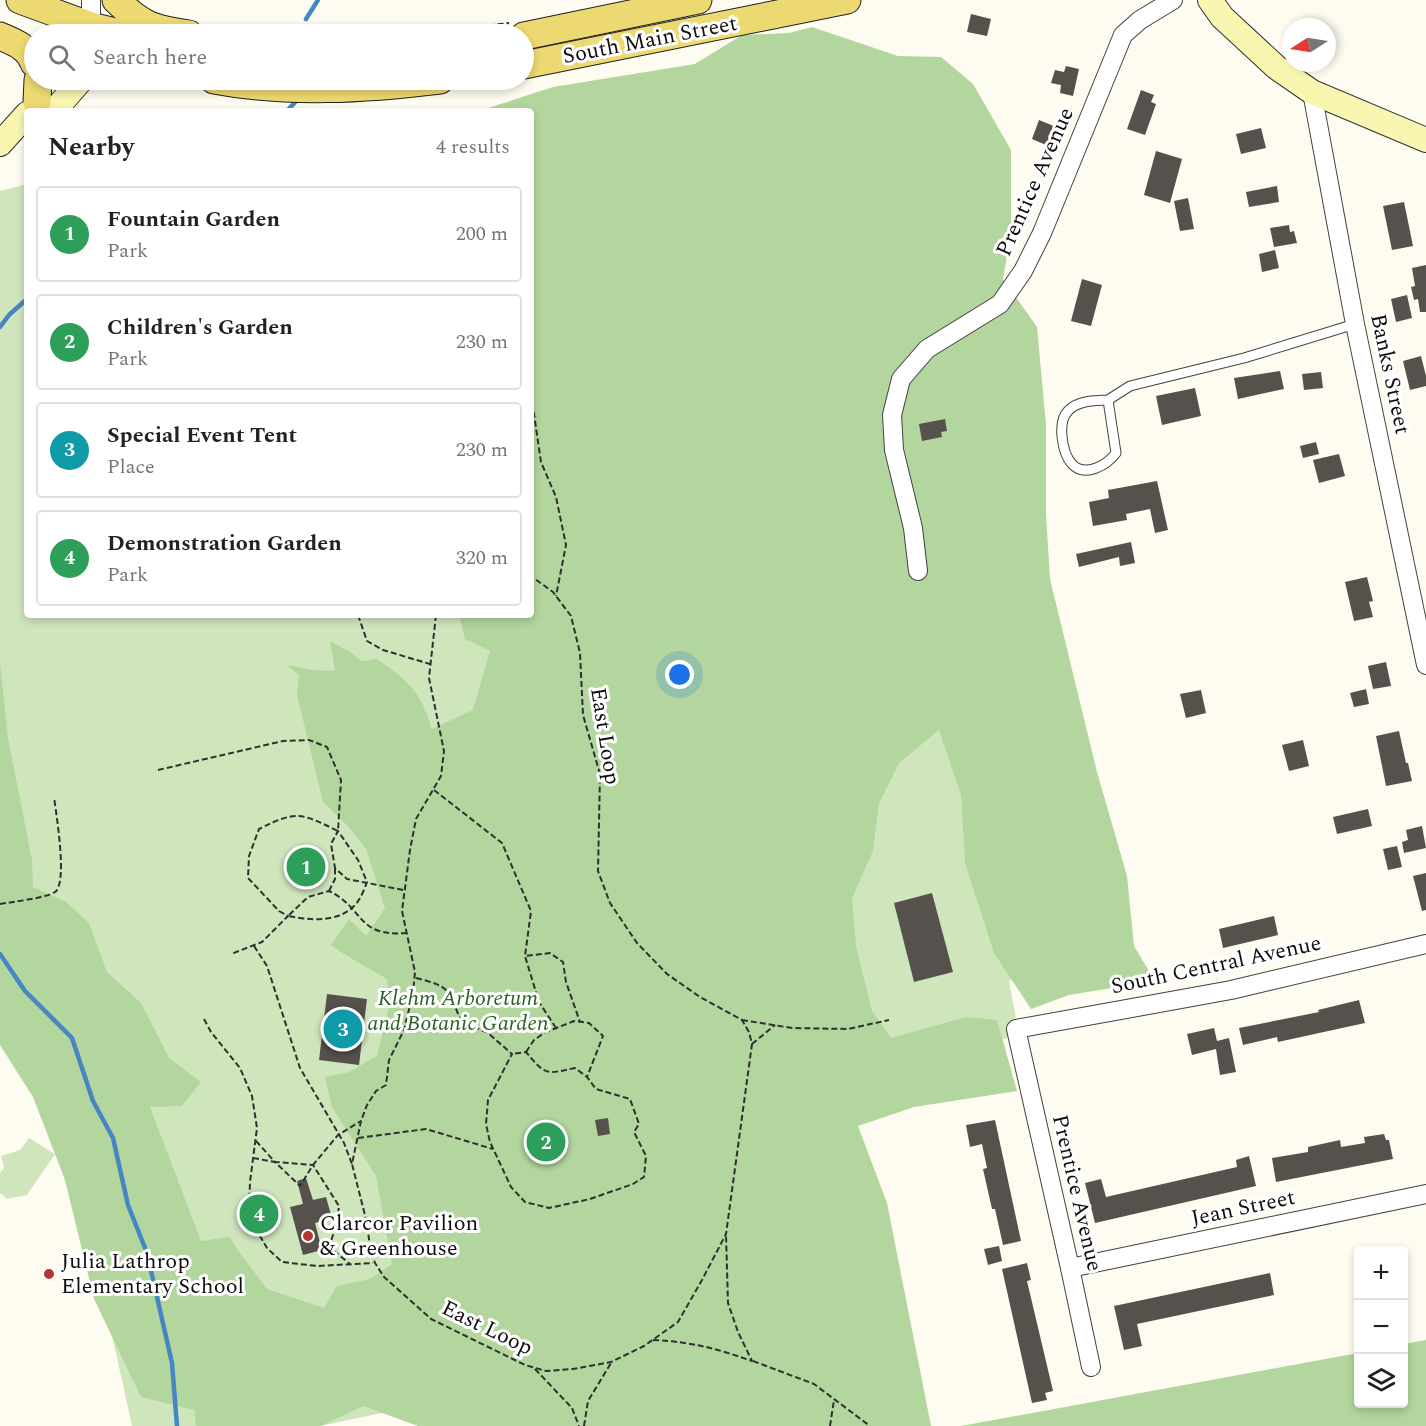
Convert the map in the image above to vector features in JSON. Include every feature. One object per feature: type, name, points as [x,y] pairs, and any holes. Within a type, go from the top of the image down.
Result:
[{"type":"main road","points":[[20,0],[90,24]]},
{"type":"main road","points":[[116,0],[144,24]]},
{"type":"main road","name":"South Main Street","points":[[534,26],[698,0]]},
{"type":"main road","name":"South Main Street","points":[[534,63],[847,0]]},
{"type":"main road","points":[[0,23],[24,31]]},
{"type":"main road","points":[[0,36],[24,47]]},
{"type":"street","name":"Prentice Avenue","points":[[918,571],[914,528],[894,450],[892,415],[901,379],[927,349],[1000,304],[1023,271],[1042,233],[1123,35],[1140,20],[1173,0]]},
{"type":"street","points":[[1210,0],[1222,17],[1276,67],[1312,92],[1426,140]]},
{"type":"street","points":[[37,103],[47,90]]},
{"type":"street","points":[[37,103],[62,90]]},
{"type":"street","name":"Banks Street","points":[[1312,92],[1354,324],[1426,665]]},
{"type":"street","points":[[0,144],[24,117]]},
{"type":"street","points":[[0,155],[24,141]]},
{"type":"street","name":"South Central Avenue","points":[[1016,1029],[1231,990],[1426,944]]},
{"type":"street","name":"Prentice Avenue","points":[[1016,1029],[1091,1367]]},
{"type":"street","name":"Jean Street","points":[[1070,1268],[1426,1194]]},
{"type":"lane","points":[[1108,400],[1116,453],[1110,461],[1095,469],[1083,470],[1072,464],[1064,447],[1061,428],[1067,411],[1083,402],[1108,400],[1130,386],[1244,358],[1354,324]]},
{"type":"path","points":[[534,414],[541,462],[556,497],[566,545],[556,596]]},
{"type":"path","name":"East Loop","points":[[534,578],[556,596],[571,616],[580,653],[583,715],[600,774],[598,871],[610,903],[637,943],[667,974],[700,997],[742,1020]]},
{"type":"path","points":[[359,618],[367,642],[383,650],[430,664]]},
{"type":"path","name":"East Loop","points":[[436,618],[429,678],[444,751],[441,776],[416,819],[403,890],[402,911],[415,978],[404,1030],[390,1060],[386,1085],[376,1091],[367,1105],[361,1121],[352,1164],[375,1263],[384,1277],[430,1319],[546,1371],[611,1362],[652,1340],[678,1322],[726,1234],[752,1044]]},
{"type":"path","points":[[158,770],[283,741],[309,740],[327,747],[341,780],[338,831],[332,844],[335,879],[329,891]]},
{"type":"path","points":[[434,790],[501,843],[531,911],[525,956],[539,1002],[556,1028]]},
{"type":"path","points":[[0,904],[45,895],[60,887],[62,874],[54,797]]},
{"type":"path","points":[[307,815],[338,831],[358,860],[367,882],[353,908],[335,917],[311,920],[288,916],[279,911],[248,878],[249,856],[259,830],[283,817],[307,815]]},
{"type":"path","points":[[335,868],[347,879],[403,890]]},
{"type":"path","points":[[231,954],[262,942],[308,897],[329,891],[342,897],[361,921],[379,932],[407,933]]},
{"type":"path","points":[[253,946],[267,966],[300,1068],[344,1143],[352,1164]]},
{"type":"path","points":[[525,956],[550,953],[563,962],[566,982],[580,1022]]},
{"type":"path","points":[[415,978],[439,984],[448,990],[461,1021],[488,1033],[512,1054],[526,1053]]},
{"type":"path","points":[[204,1019],[211,1032],[240,1068],[252,1096],[257,1128],[249,1210],[267,1248],[282,1262],[317,1266],[375,1263]]},
{"type":"path","points":[[742,1020],[792,1028],[849,1029],[889,1020]]},
{"type":"path","points":[[742,1020],[749,1032],[752,1044],[776,1025]]},
{"type":"path","points":[[526,1053],[534,1040],[544,1033],[574,1021],[589,1023],[603,1036],[587,1077]]},
{"type":"path","points":[[512,1054],[488,1100],[486,1124],[493,1149],[511,1187],[525,1202],[549,1208],[590,1199],[633,1185],[644,1177],[646,1156],[634,1132],[639,1124],[630,1099],[596,1089],[587,1077],[575,1068],[550,1073],[539,1069],[526,1053]]},
{"type":"path","points":[[255,1140],[274,1162],[300,1186],[313,1165],[338,1135],[361,1121]]},
{"type":"path","points":[[358,1138],[426,1129],[493,1149]]},
{"type":"path","points":[[253,1158],[313,1165]]},
{"type":"path","points":[[313,1165],[339,1206],[337,1223],[330,1244],[334,1251],[350,1264]]},
{"type":"path","points":[[726,1234],[728,1303],[738,1332],[752,1361]]},
{"type":"path","points":[[652,1340],[685,1341],[714,1348],[814,1384],[870,1426]]},
{"type":"path","points":[[584,1426],[588,1401],[611,1362]]},
{"type":"path","points":[[533,1367],[572,1408],[579,1426]]},
{"type":"path","points":[[830,1426],[834,1400]]},
{"type":"green space","name":"Klehm Arboretum and Botanic Garden","points":[[812,27],[898,56],[941,57],[973,84],[1011,150],[1011,233],[1003,279],[1037,327],[1046,425],[1046,514],[1050,579],[1097,772],[1127,876],[1134,946],[1155,981],[1069,995],[1031,1009],[994,953],[965,863],[961,795],[939,730],[899,763],[879,803],[873,851],[852,898],[856,946],[872,1011],[891,1038],[966,1017],[997,1020],[1017,1091],[914,1107],[858,1126],[887,1203],[931,1426],[418,1426],[363,1406],[321,1426],[196,1426],[194,1410],[141,1397],[94,1299],[65,1180],[33,1097],[0,1045],[0,663],[8,738],[32,860],[33,887],[66,902],[89,923],[107,972],[141,1003],[169,1058],[201,1082],[182,1106],[150,1107],[201,1241],[230,1237],[267,1289],[324,1308],[337,1286],[370,1279],[392,1264],[376,1176],[332,1107],[325,1077],[349,1072],[377,1056],[389,1005],[387,979],[331,945],[349,919],[366,936],[385,908],[366,849],[350,828],[323,802],[297,695],[299,675],[287,665],[335,671],[330,641],[352,653],[361,661],[377,659],[412,688],[423,705],[432,729],[473,710],[490,651],[465,639],[460,618],[534,618],[534,108],[488,108],[553,87],[695,64],[742,35],[789,33]]},
{"type":"green space","name":"Klehm Arboretum and Botanic Garden","points":[[636,85],[1009,622],[1085,961],[1009,981],[1016,1018],[1007,1038],[848,1079],[433,1426],[425,1404],[320,1426],[132,1426],[65,1121],[0,1005],[0,191],[24,185],[24,618],[534,618],[534,110]]},
{"type":"green space","points":[[29,1138],[55,1154],[27,1195],[7,1199],[0,1193],[0,1173],[4,1168],[1,1156],[20,1150]]},
{"type":"green space","points":[[1426,1340],[1426,1426],[961,1426],[1354,1354],[1354,1408],[1408,1408],[1408,1343]]},
{"type":"building","points":[[971,14],[991,19],[987,36],[967,32]]},
{"type":"building","points":[[1066,66],[1079,69],[1073,96],[1060,93],[1061,85],[1051,83],[1055,70],[1064,72]]},
{"type":"building","points":[[1141,90],[1154,95],[1151,102],[1156,104],[1145,135],[1127,129]]},
{"type":"building","points":[[1039,120],[1061,129],[1053,148],[1032,139]]},
{"type":"building","points":[[1261,128],[1266,148],[1241,154],[1236,134]]},
{"type":"building","points":[[1156,151],[1182,159],[1170,203],[1144,195]]},
{"type":"building","points":[[1277,186],[1279,202],[1249,207],[1246,192]]},
{"type":"building","points":[[1188,198],[1194,229],[1180,231],[1174,201]]},
{"type":"building","points":[[1404,202],[1413,246],[1392,250],[1383,206]]},
{"type":"building","points":[[1289,225],[1290,232],[1294,231],[1297,243],[1274,247],[1270,228]]},
{"type":"building","points":[[1275,250],[1279,268],[1262,272],[1259,254]]},
{"type":"building","points":[[1426,265],[1426,312],[1420,312],[1418,299],[1414,300],[1411,287],[1415,286],[1412,268]]},
{"type":"building","points":[[1082,279],[1102,285],[1091,326],[1071,321]]},
{"type":"building","points":[[1407,295],[1412,318],[1396,322],[1391,299]]},
{"type":"building","points":[[1421,356],[1426,386],[1410,390],[1403,361]]},
{"type":"building","points":[[1280,371],[1284,389],[1238,399],[1234,378]]},
{"type":"building","points":[[1321,372],[1323,388],[1304,390],[1302,374]]},
{"type":"building","points":[[1195,388],[1201,416],[1162,425],[1156,396]]},
{"type":"building","points":[[945,419],[947,431],[941,432],[942,437],[922,441],[919,424]]},
{"type":"building","points":[[1316,442],[1319,454],[1303,458],[1300,446]]},
{"type":"building","points":[[1339,454],[1345,476],[1319,483],[1313,460]]},
{"type":"building","points":[[1157,481],[1168,530],[1155,533],[1150,509],[1126,514],[1127,520],[1093,526],[1089,502],[1109,498],[1108,490]]},
{"type":"building","points":[[1131,542],[1135,563],[1120,566],[1119,557],[1079,567],[1076,554]]},
{"type":"building","points":[[1367,577],[1373,601],[1369,602],[1373,617],[1354,621],[1345,582]]},
{"type":"building","points":[[1386,662],[1391,686],[1373,689],[1368,666]]},
{"type":"building","points":[[1366,689],[1369,704],[1354,707],[1350,693]]},
{"type":"building","points":[[1201,690],[1206,713],[1186,718],[1180,694]]},
{"type":"building","points":[[1399,731],[1412,781],[1386,786],[1376,736]]},
{"type":"building","points":[[1303,740],[1309,766],[1289,771],[1282,745]]},
{"type":"building","points":[[1368,809],[1372,826],[1337,834],[1333,817]]},
{"type":"building","points":[[1422,826],[1426,848],[1404,853],[1402,842],[1408,840],[1406,830]]},
{"type":"building","points":[[1397,846],[1402,867],[1388,870],[1383,849]]},
{"type":"building","points":[[1426,873],[1426,910],[1422,911],[1413,876]]},
{"type":"building","points":[[932,893],[953,972],[914,982],[894,903]]},
{"type":"building","points":[[1274,916],[1278,935],[1223,948],[1219,929]]},
{"type":"building","points":[[327,994],[367,999],[359,1065],[319,1060]]},
{"type":"building","points":[[1359,1000],[1365,1023],[1278,1042],[1277,1037],[1243,1045],[1239,1028],[1319,1012],[1318,1010]]},
{"type":"building","points":[[1214,1028],[1217,1041],[1229,1038],[1236,1072],[1220,1075],[1216,1049],[1192,1055],[1187,1034]]},
{"type":"building","points":[[608,1118],[610,1134],[598,1136],[595,1120]]},
{"type":"building","points":[[995,1120],[1021,1241],[1003,1245],[983,1169],[987,1168],[982,1144],[970,1147],[966,1125]]},
{"type":"building","points":[[1384,1134],[1386,1140],[1389,1140],[1393,1159],[1276,1182],[1272,1158],[1308,1152],[1308,1147],[1340,1140],[1341,1147],[1365,1143],[1364,1137]]},
{"type":"building","points":[[1249,1156],[1256,1186],[1095,1223],[1085,1183],[1101,1179],[1106,1197],[1237,1167],[1236,1160]]},
{"type":"building","name":"Clarcor Pavilion & Greenhouse","points":[[306,1178],[313,1200],[326,1197],[332,1218],[315,1223],[322,1250],[303,1255],[290,1207],[303,1204],[297,1181]]},
{"type":"building","points":[[999,1246],[1002,1261],[988,1265],[984,1249]]},
{"type":"building","points":[[1027,1263],[1031,1280],[1027,1281],[1053,1391],[1045,1393],[1047,1400],[1032,1403],[1002,1269]]},
{"type":"building","points":[[1270,1273],[1274,1295],[1137,1324],[1142,1346],[1124,1350],[1114,1306]]},
{"type":"waterway","points":[[306,19],[318,0]]},
{"type":"waterway","points":[[290,108],[298,99]]},
{"type":"waterway","points":[[0,327],[24,302]]},
{"type":"waterway","points":[[0,954],[25,991],[72,1038],[93,1101],[113,1138],[128,1205],[147,1253],[172,1363],[177,1426]]},
{"type":"place","name":"Fountain Garden","points":[[306,867]]},
{"type":"place","name":"Special Event Tent","points":[[343,1029]]},
{"type":"place","name":"Children's Garden","points":[[546,1142]]},
{"type":"place","name":"Demonstration Garden","points":[[259,1214]]},
{"type":"place","name":"Clarcor Pavilion & Greenhouse","points":[[308,1236]]},
{"type":"place","name":"Julia Lathrop Elementary School","points":[[49,1274]]}]
